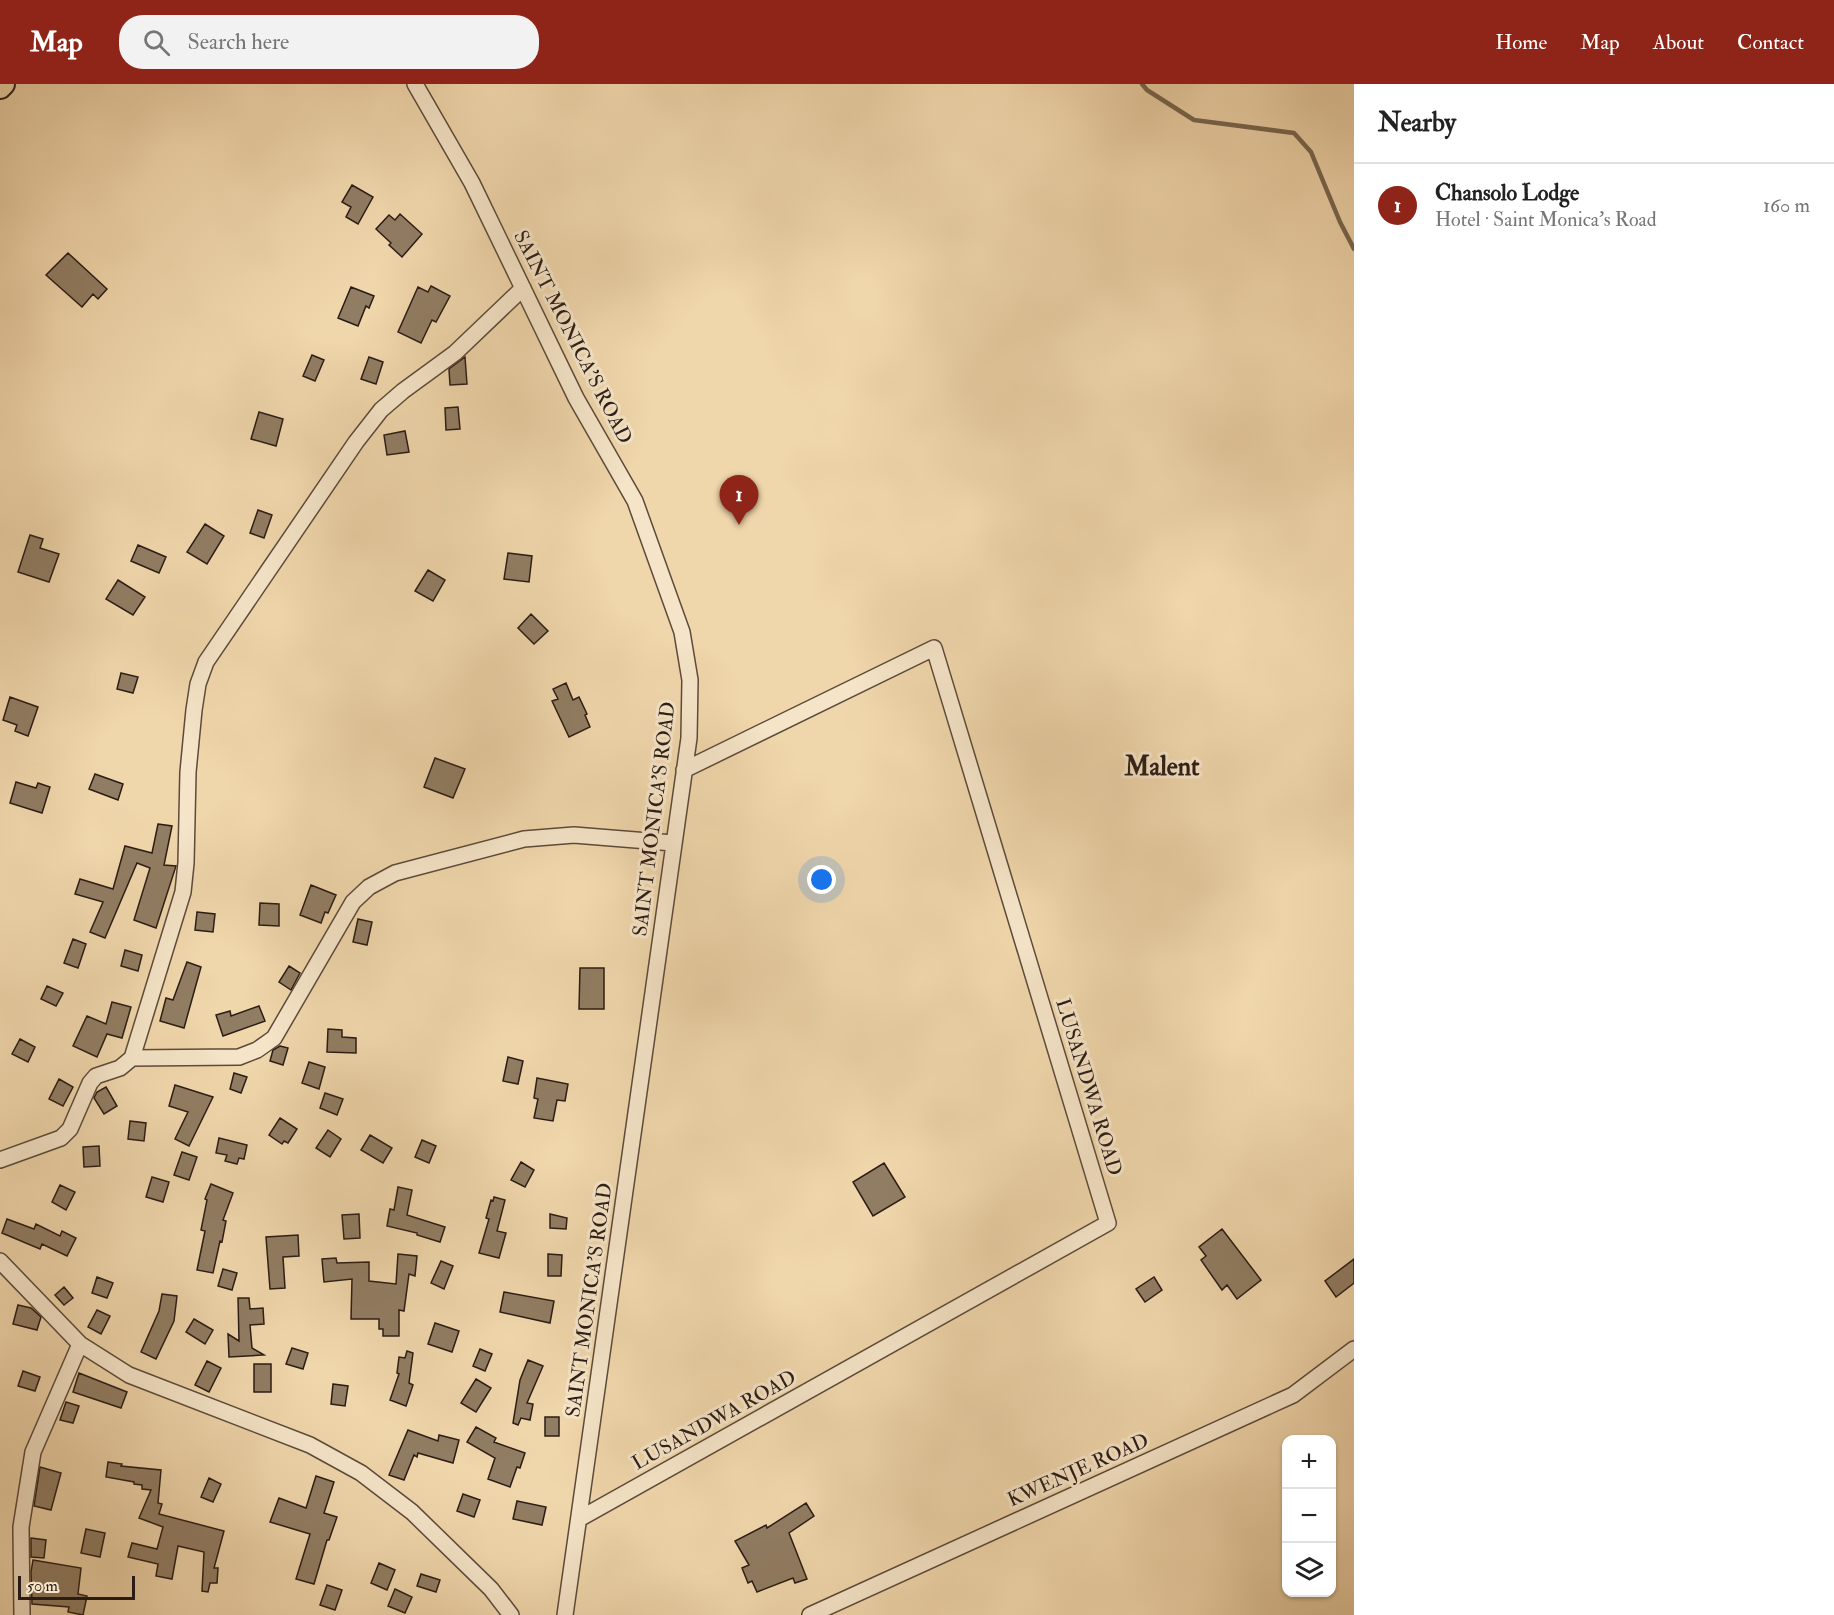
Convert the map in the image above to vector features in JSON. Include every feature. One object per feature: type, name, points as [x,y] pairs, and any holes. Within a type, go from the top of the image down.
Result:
[{"type":"highway","points":[[0,87],[3,84]]},
{"type":"street","name":"SAINT MONICA'S ROAD","points":[[415,84],[472,183],[576,398],[635,501],[682,632],[690,680],[689,738],[565,1615]]},
{"type":"street","points":[[0,1160],[61,1138],[70,1129],[90,1083],[96,1076],[120,1068],[132,1058],[183,892],[188,772],[194,710],[198,684],[206,662],[356,442],[381,410],[455,353],[523,288]]},
{"type":"street","name":"LUSANDWA ROAD","points":[[579,1520],[1108,1223],[934,648],[684,770]]},
{"type":"street","points":[[132,1058],[239,1057],[257,1050],[274,1038],[353,902],[369,886],[395,873],[524,839],[574,835],[673,843]]},
{"type":"street","points":[[0,1261],[80,1344],[129,1376],[310,1445],[361,1473],[412,1512],[491,1589],[511,1615]]},
{"type":"street","points":[[22,1615],[21,1527],[33,1452],[80,1344]]},
{"type":"street","name":"KWENJE ROAD","points":[[810,1615],[1293,1395],[1354,1349]]},
{"type":"building","points":[[352,185],[373,197],[358,224],[346,217],[351,207],[342,202]]},
{"type":"building","points":[[400,214],[422,234],[402,257],[376,229],[389,215],[395,220]]},
{"type":"building","points":[[68,253],[107,289],[98,299],[93,294],[82,307],[46,275]]},
{"type":"building","points":[[431,286],[450,296],[436,322],[432,320],[421,343],[398,332],[418,287],[428,292]]},
{"type":"building","points":[[351,287],[374,296],[369,308],[366,306],[358,326],[338,318]]},
{"type":"building","points":[[312,355],[324,360],[315,381],[303,376]]},
{"type":"building","points":[[369,357],[383,362],[376,384],[361,379]]},
{"type":"building","points":[[465,357],[467,384],[450,385],[449,369]]},
{"type":"building","points":[[458,407],[460,429],[446,430],[445,408]]},
{"type":"building","points":[[259,412],[283,419],[276,446],[251,439]]},
{"type":"building","points":[[405,431],[409,452],[387,455],[384,435]]},
{"type":"building","points":[[258,510],[272,515],[264,538],[250,533]]},
{"type":"building","points":[[205,524],[224,536],[207,564],[187,552]]},
{"type":"building","points":[[30,535],[43,539],[40,548],[59,554],[49,582],[18,572]]},
{"type":"building","points":[[138,545],[166,557],[159,573],[131,561]]},
{"type":"building","points":[[508,553],[532,556],[529,582],[504,579]]},
{"type":"building","points":[[428,570],[445,580],[433,601],[415,591]]},
{"type":"building","points":[[118,580],[145,597],[133,615],[106,599]]},
{"type":"building","points":[[531,614],[548,631],[534,644],[518,628]]},
{"type":"building","points":[[121,673],[138,677],[133,693],[117,689]]},
{"type":"building","points":[[566,683],[573,700],[579,697],[590,727],[569,737],[552,701],[558,699],[553,689]]},
{"type":"building","points":[[10,697],[38,707],[28,736],[15,731],[17,725],[3,720]]},
{"type":"building","points":[[435,758],[465,769],[453,798],[424,787]]},
{"type":"building","points":[[95,774],[123,784],[118,800],[89,789]]},
{"type":"building","points":[[16,782],[36,788],[38,783],[50,787],[42,813],[10,803]]},
{"type":"building","points":[[158,824],[172,826],[164,865],[176,866],[156,928],[134,920],[150,868],[137,863],[105,938],[90,932],[103,902],[75,894],[80,879],[113,889],[125,846],[152,853]]},
{"type":"building","points":[[311,885],[336,895],[321,923],[300,915]]},
{"type":"building","points":[[260,903],[279,904],[279,926],[259,925]]},
{"type":"building","points":[[197,912],[215,914],[213,932],[195,930]]},
{"type":"building","points":[[358,919],[372,922],[367,945],[353,942]]},
{"type":"building","points":[[73,939],[86,944],[78,968],[64,963]]},
{"type":"building","points":[[125,950],[142,955],[138,971],[121,966]]},
{"type":"building","points":[[187,962],[201,967],[184,1028],[160,1021],[166,998],[173,1000]]},
{"type":"building","points":[[289,966],[300,973],[291,990],[279,982]]},
{"type":"building","points":[[580,968],[604,968],[604,1009],[579,1009]]},
{"type":"building","points":[[47,986],[63,993],[56,1006],[41,999]]},
{"type":"building","points":[[112,1002],[131,1007],[122,1038],[107,1034],[97,1057],[73,1046],[87,1016],[106,1024]]},
{"type":"building","points":[[259,1006],[265,1021],[223,1036],[216,1015],[230,1011],[231,1016]]},
{"type":"building","points":[[328,1029],[342,1030],[342,1037],[356,1038],[356,1053],[327,1052]]},
{"type":"building","points":[[20,1039],[35,1047],[28,1062],[12,1054]]},
{"type":"building","points":[[280,1046],[288,1048],[283,1065],[270,1061],[273,1050]]},
{"type":"building","points":[[508,1057],[523,1061],[518,1084],[503,1081]]},
{"type":"building","points":[[309,1062],[325,1067],[319,1089],[302,1083]]},
{"type":"building","points":[[234,1073],[247,1077],[241,1093],[230,1089]]},
{"type":"building","points":[[537,1078],[568,1084],[565,1101],[557,1100],[553,1121],[534,1118],[538,1099],[534,1098]]},
{"type":"building","points":[[59,1079],[73,1087],[63,1106],[49,1099]]},
{"type":"building","points":[[175,1085],[213,1097],[189,1146],[175,1139],[188,1112],[169,1106]]},
{"type":"building","points":[[106,1087],[117,1106],[104,1114],[94,1098],[97,1092]]},
{"type":"building","points":[[325,1093],[343,1099],[337,1115],[320,1108]]},
{"type":"building","points":[[280,1118],[297,1129],[288,1143],[284,1141],[282,1144],[269,1135]]},
{"type":"building","points":[[130,1121],[146,1123],[144,1141],[128,1139]]},
{"type":"building","points":[[328,1130],[341,1139],[330,1157],[316,1148]]},
{"type":"building","points":[[370,1135],[392,1148],[383,1163],[361,1150]]},
{"type":"building","points":[[219,1138],[247,1145],[244,1159],[239,1158],[237,1164],[225,1161],[227,1155],[216,1153]]},
{"type":"building","points":[[422,1140],[436,1146],[429,1163],[415,1157]]},
{"type":"building","points":[[99,1146],[100,1166],[84,1167],[83,1147]]},
{"type":"building","points":[[182,1152],[197,1157],[189,1180],[174,1175]]},
{"type":"building","points":[[521,1162],[534,1170],[525,1187],[511,1180]]},
{"type":"building","points":[[884,1163],[905,1197],[873,1216],[853,1182]]},
{"type":"building","points":[[152,1177],[169,1182],[163,1202],[146,1197]]},
{"type":"building","points":[[211,1184],[233,1193],[223,1220],[226,1221],[213,1273],[197,1270],[205,1231],[201,1230],[207,1200],[205,1199]]},
{"type":"building","points":[[60,1185],[75,1192],[66,1210],[52,1202]]},
{"type":"building","points":[[398,1187],[412,1190],[407,1215],[445,1227],[440,1242],[417,1235],[417,1233],[387,1226],[390,1209],[394,1210]]},
{"type":"building","points":[[494,1197],[505,1200],[497,1231],[506,1233],[499,1258],[479,1253],[489,1219],[486,1218]]},
{"type":"building","points":[[359,1214],[360,1238],[344,1239],[342,1215]]},
{"type":"building","points":[[550,1214],[567,1218],[566,1229],[550,1228]]},
{"type":"building","points":[[7,1219],[34,1229],[36,1224],[60,1236],[62,1231],[76,1238],[67,1256],[42,1244],[40,1249],[2,1233]]},
{"type":"building","points":[[1222,1229],[1261,1280],[1237,1299],[1227,1285],[1222,1290],[1201,1260],[1206,1256],[1199,1247]]},
{"type":"building","points":[[298,1235],[299,1256],[283,1257],[285,1288],[270,1289],[266,1237]]},
{"type":"building","points":[[398,1254],[417,1256],[415,1276],[409,1274],[404,1311],[399,1310],[399,1336],[383,1336],[383,1329],[379,1329],[379,1319],[351,1319],[352,1279],[324,1282],[322,1259],[336,1258],[337,1263],[369,1262],[369,1281],[396,1284]]},
{"type":"building","points":[[548,1254],[562,1255],[561,1276],[548,1276]]},
{"type":"building","points":[[1354,1259],[1354,1283],[1336,1297],[1325,1281]]},
{"type":"building","points":[[441,1261],[453,1266],[444,1289],[431,1283]]},
{"type":"building","points":[[223,1269],[237,1273],[232,1290],[218,1286]]},
{"type":"building","points":[[97,1277],[113,1283],[107,1298],[92,1293]]},
{"type":"building","points":[[1154,1277],[1162,1290],[1145,1302],[1136,1289]]},
{"type":"building","points":[[64,1287],[73,1298],[64,1305],[55,1295]]},
{"type":"building","points":[[504,1292],[554,1301],[550,1323],[500,1312]]},
{"type":"building","points":[[162,1294],[177,1296],[174,1321],[156,1359],[141,1352],[159,1311]]},
{"type":"building","points":[[238,1298],[249,1298],[250,1309],[263,1308],[264,1324],[250,1325],[252,1348],[264,1355],[229,1357],[228,1334],[239,1341]]},
{"type":"building","points":[[18,1305],[31,1308],[41,1317],[37,1330],[13,1324]]},
{"type":"building","points":[[97,1310],[110,1316],[101,1334],[88,1327]]},
{"type":"building","points":[[194,1319],[213,1330],[205,1344],[186,1332]]},
{"type":"building","points":[[435,1323],[459,1331],[452,1352],[428,1344]]},
{"type":"building","points":[[292,1348],[308,1353],[303,1369],[286,1364]]},
{"type":"building","points":[[480,1349],[492,1354],[485,1371],[473,1366]]},
{"type":"building","points":[[407,1351],[413,1353],[409,1383],[413,1385],[406,1406],[390,1400],[399,1374],[397,1373],[399,1357],[405,1358]]},
{"type":"building","points":[[528,1360],[543,1366],[527,1403],[533,1404],[530,1420],[521,1418],[518,1425],[513,1423],[520,1380]]},
{"type":"building","points":[[207,1361],[221,1368],[209,1392],[195,1385]]},
{"type":"building","points":[[254,1364],[271,1364],[271,1392],[254,1392]]},
{"type":"building","points":[[23,1371],[40,1377],[35,1391],[18,1386]]},
{"type":"building","points":[[79,1373],[127,1392],[121,1408],[73,1392]]},
{"type":"building","points":[[476,1379],[491,1388],[476,1412],[461,1403]]},
{"type":"building","points":[[333,1384],[348,1386],[345,1406],[331,1404]]},
{"type":"building","points":[[66,1402],[79,1406],[73,1423],[60,1420]]},
{"type":"building","points":[[545,1417],[559,1417],[559,1436],[545,1436]]},
{"type":"building","points":[[476,1427],[496,1438],[494,1442],[525,1453],[510,1487],[488,1479],[495,1458],[467,1442]]},
{"type":"building","points":[[408,1430],[438,1441],[439,1435],[459,1440],[453,1463],[418,1453],[417,1457],[414,1455],[404,1480],[389,1475]]},
{"type":"building","points":[[108,1462],[122,1464],[121,1466],[161,1470],[158,1503],[162,1504],[159,1514],[224,1531],[214,1568],[218,1568],[217,1583],[210,1583],[208,1592],[202,1591],[204,1552],[178,1546],[172,1579],[156,1576],[158,1564],[128,1557],[132,1543],[157,1549],[163,1527],[139,1518],[151,1490],[142,1489],[142,1485],[134,1484],[134,1482],[106,1477]]},
{"type":"building","points":[[40,1467],[61,1473],[51,1510],[34,1506]]},
{"type":"building","points":[[316,1476],[334,1482],[324,1513],[337,1517],[329,1540],[327,1540],[314,1584],[296,1579],[310,1534],[270,1522],[279,1498],[306,1508]]},
{"type":"building","points":[[209,1478],[221,1484],[213,1502],[201,1497]]},
{"type":"building","points":[[463,1494],[480,1500],[474,1517],[457,1511]]},
{"type":"building","points":[[517,1501],[546,1507],[542,1525],[513,1519]]},
{"type":"building","points":[[806,1503],[814,1516],[789,1533],[807,1579],[795,1583],[793,1578],[757,1592],[752,1581],[748,1583],[742,1568],[749,1565],[735,1541],[766,1525],[767,1528]]},
{"type":"building","points":[[86,1529],[105,1533],[100,1557],[81,1553]]},
{"type":"building","points":[[31,1538],[46,1540],[44,1558],[31,1557]]},
{"type":"building","points":[[33,1560],[81,1568],[78,1594],[87,1596],[83,1615],[68,1612],[69,1607],[32,1604]]},
{"type":"building","points":[[379,1563],[395,1570],[387,1590],[371,1583]]},
{"type":"building","points":[[421,1574],[440,1580],[436,1592],[417,1586]]},
{"type":"building","points":[[327,1585],[342,1590],[335,1610],[320,1605]]},
{"type":"building","points":[[395,1589],[412,1597],[405,1613],[388,1606]]},
{"type":"waterway","points":[[1142,84],[1147,90],[1194,120],[1294,133],[1311,152],[1340,222],[1354,249]]},
{"type":"place","name":"Chansolo Lodge","points":[[739,525]]},
{"type":"district","name":"Malent","points":[[1162,767]]}]
